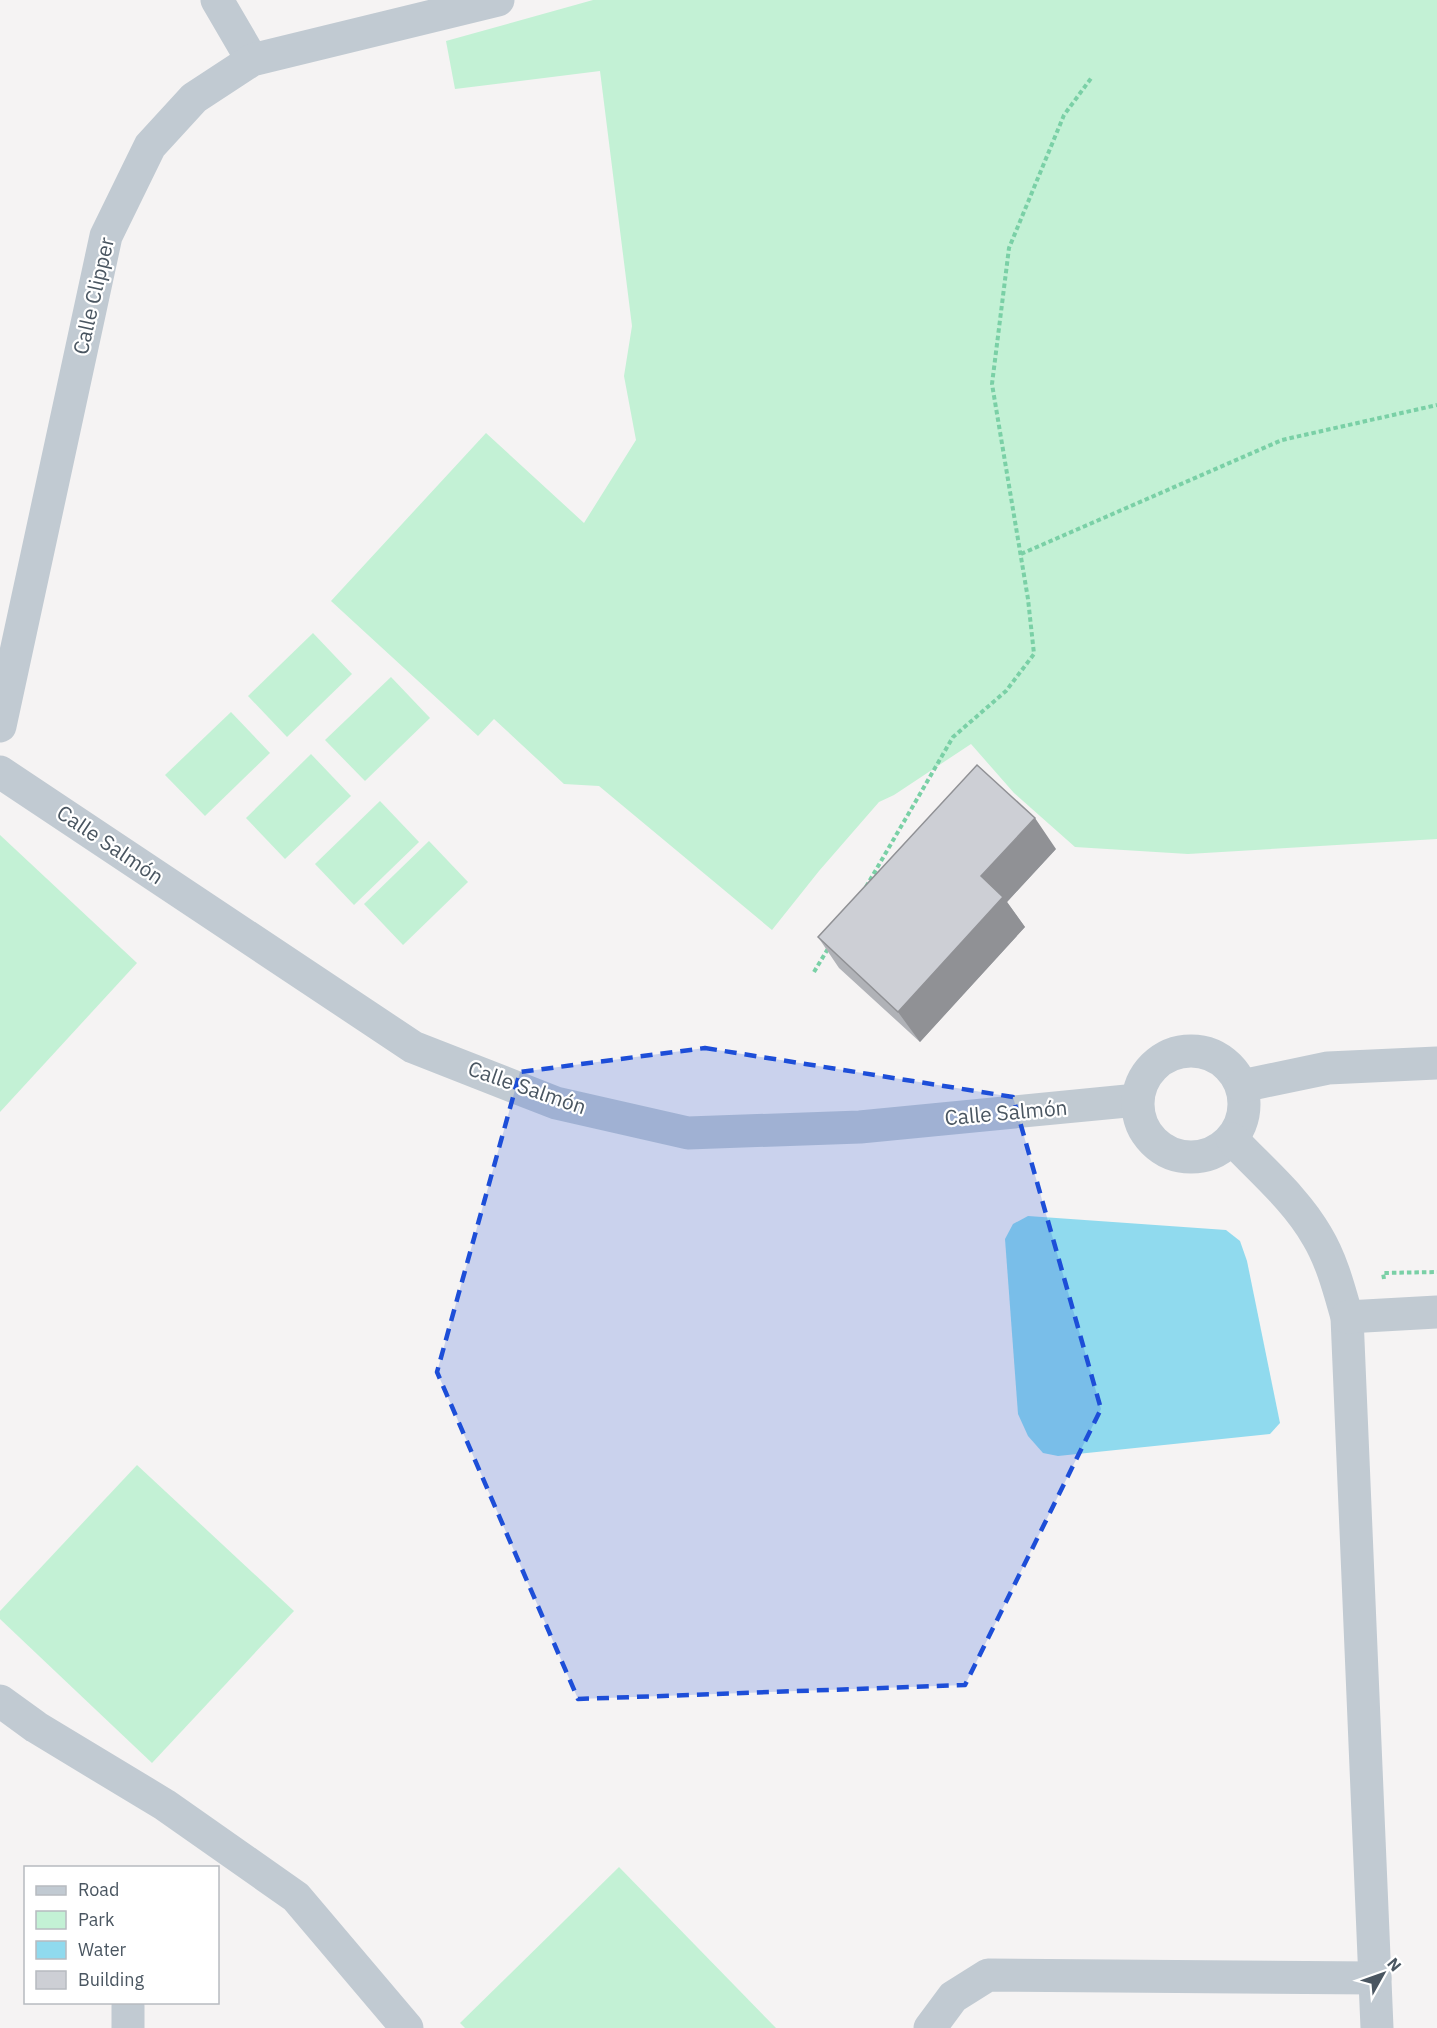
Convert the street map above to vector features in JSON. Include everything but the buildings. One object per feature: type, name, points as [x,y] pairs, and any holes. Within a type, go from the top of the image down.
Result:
[{"type":"street","points":[[217,0],[252,60]]},
{"type":"street","name":"Calle Clipper","points":[[0,726],[106,236],[150,146],[194,98],[252,60],[498,0]]},
{"type":"street","name":"Calle Salmón","points":[[0,772],[413,1047],[556,1103],[688,1133],[860,1127],[1137,1100]]},
{"type":"street","points":[[1184,1050],[1202,1051],[1219,1058],[1233,1070],[1242,1086],[1245,1104],[1242,1123],[1232,1139],[1218,1151],[1199,1157],[1180,1156],[1162,1149],[1148,1137],[1140,1120],[1137,1100],[1141,1083],[1151,1067],[1166,1056],[1184,1050]]},
{"type":"street","points":[[1242,1086],[1328,1068],[1437,1063]]},
{"type":"street","points":[[1232,1139],[1289,1198],[1317,1235],[1335,1272],[1347,1317],[1377,2028]]},
{"type":"street","points":[[1347,1317],[1437,1312]]},
{"type":"street","points":[[0,1701],[36,1727],[165,1806],[296,1897],[407,2028]]},
{"type":"street","points":[[930,2028],[953,1997],[988,1975],[1375,1978]]},
{"type":"path","points":[[862,893],[953,737],[1006,691],[1034,654],[1021,555],[992,384],[1009,248],[1064,115],[1092,77]]},
{"type":"path","points":[[1021,555],[1282,440],[1437,405]]},
{"type":"path","points":[[814,972],[832,943]]},
{"type":"highlighted area","points":[[705,1048],[1013,1097],[1101,1409],[965,1685],[578,1699],[437,1372],[520,1072]]},
{"type":"green space","points":[[593,0],[1437,0],[1437,839],[1188,854],[1075,847],[1014,793],[971,744],[894,795],[879,802],[772,930],[599,786],[564,784],[494,719],[478,736],[331,601],[486,433],[584,523],[636,440],[624,376],[632,326],[600,71],[455,89],[446,41]]},
{"type":"green space","points":[[313,633],[352,674],[287,737],[248,696]]},
{"type":"green space","points":[[391,677],[430,718],[365,781],[325,740]]},
{"type":"green space","points":[[231,712],[270,753],[205,816],[165,775]]},
{"type":"green space","points":[[311,754],[351,796],[285,859],[246,818]]},
{"type":"green space","points":[[380,801],[419,842],[354,905],[315,864]]},
{"type":"green space","points":[[0,835],[137,963],[0,1112]]},
{"type":"green space","points":[[429,841],[468,882],[403,945],[364,904]]},
{"type":"green space","points":[[137,1465],[294,1611],[152,1763],[0,1619],[0,1611]]},
{"type":"green space","points":[[619,1867],[776,2028],[465,2028],[460,2023]]},
{"type":"water","points":[[1028,1216],[1226,1230],[1240,1241],[1247,1261],[1280,1423],[1270,1434],[1058,1456],[1043,1453],[1028,1436],[1018,1414],[1005,1239],[1013,1224]]}]
